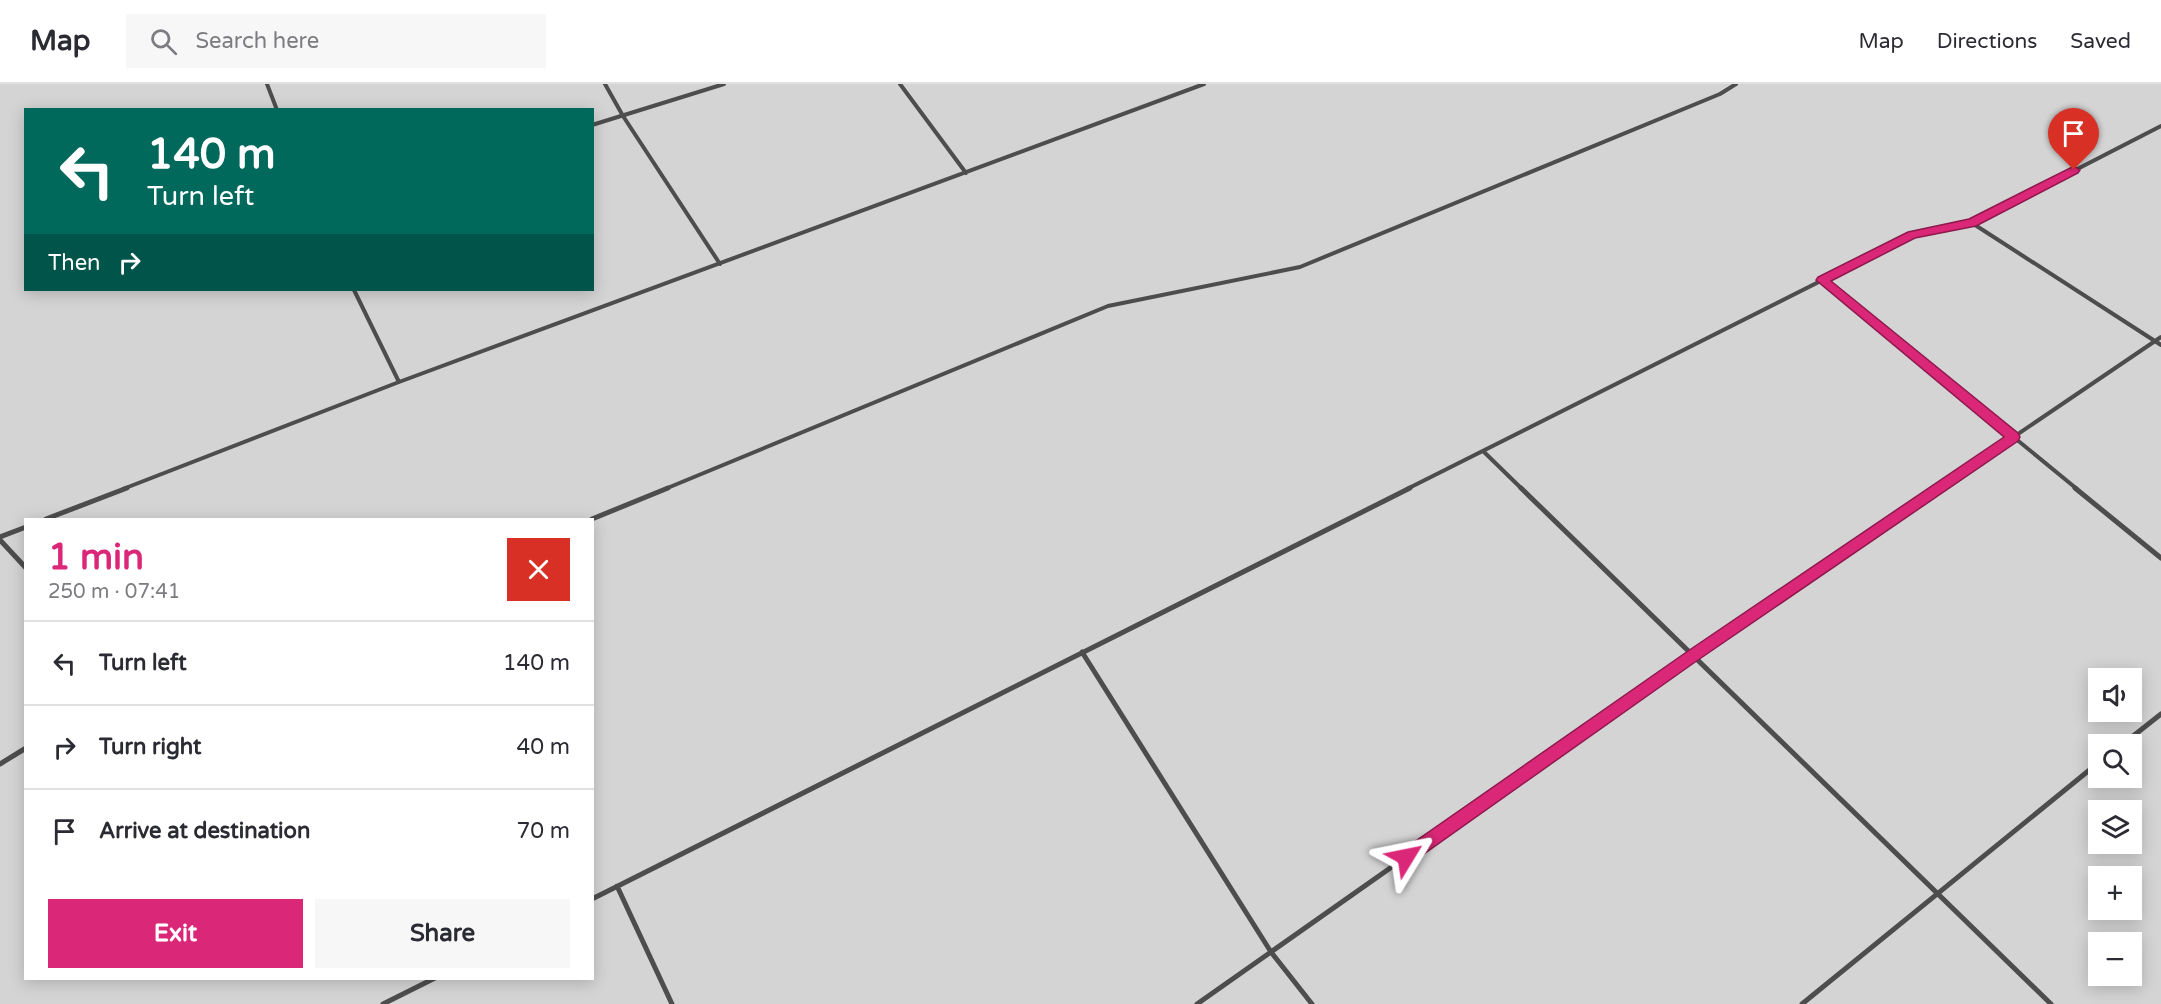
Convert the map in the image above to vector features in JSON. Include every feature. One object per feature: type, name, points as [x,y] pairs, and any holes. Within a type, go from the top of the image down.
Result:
[{"type":"lane","points":[[267,84],[276,108]]},
{"type":"lane","points":[[605,84],[623,116],[720,264]]},
{"type":"lane","points":[[594,124],[724,84]]},
{"type":"lane","points":[[900,84],[966,173]]},
{"type":"lane","points":[[49,518],[399,382],[1204,84]]},
{"type":"lane","points":[[594,518],[1108,306],[1299,267],[1720,94],[1736,84]]},
{"type":"lane","points":[[594,897],[1912,235],[1972,223],[2161,126]]},
{"type":"lane","points":[[1972,223],[2161,345]]},
{"type":"lane","points":[[1822,280],[2161,558]]},
{"type":"lane","points":[[354,291],[399,382]]},
{"type":"lane","points":[[1197,1004],[1693,655],[2161,337]]},
{"type":"lane","points":[[1483,451],[2051,1004]]},
{"type":"lane","points":[[24,528],[0,538],[24,566]]},
{"type":"lane","points":[[1082,652],[1271,952],[1312,1004]]},
{"type":"lane","points":[[2136,734],[2161,714]]},
{"type":"lane","points":[[0,764],[24,749]]},
{"type":"lane","points":[[1802,1004],[1936,892],[2088,771]]},
{"type":"lane","points":[[617,886],[672,1004]]},
{"type":"lane","points":[[383,1004],[431,980]]},
{"type":"shaded area","points":[[0,84],[2161,84],[2161,1004],[0,1004]]},
{"type":"route","points":[[1406,857],[1693,655],[2014,437],[1822,280],[1912,235],[1972,223],[2074,170]]}]
